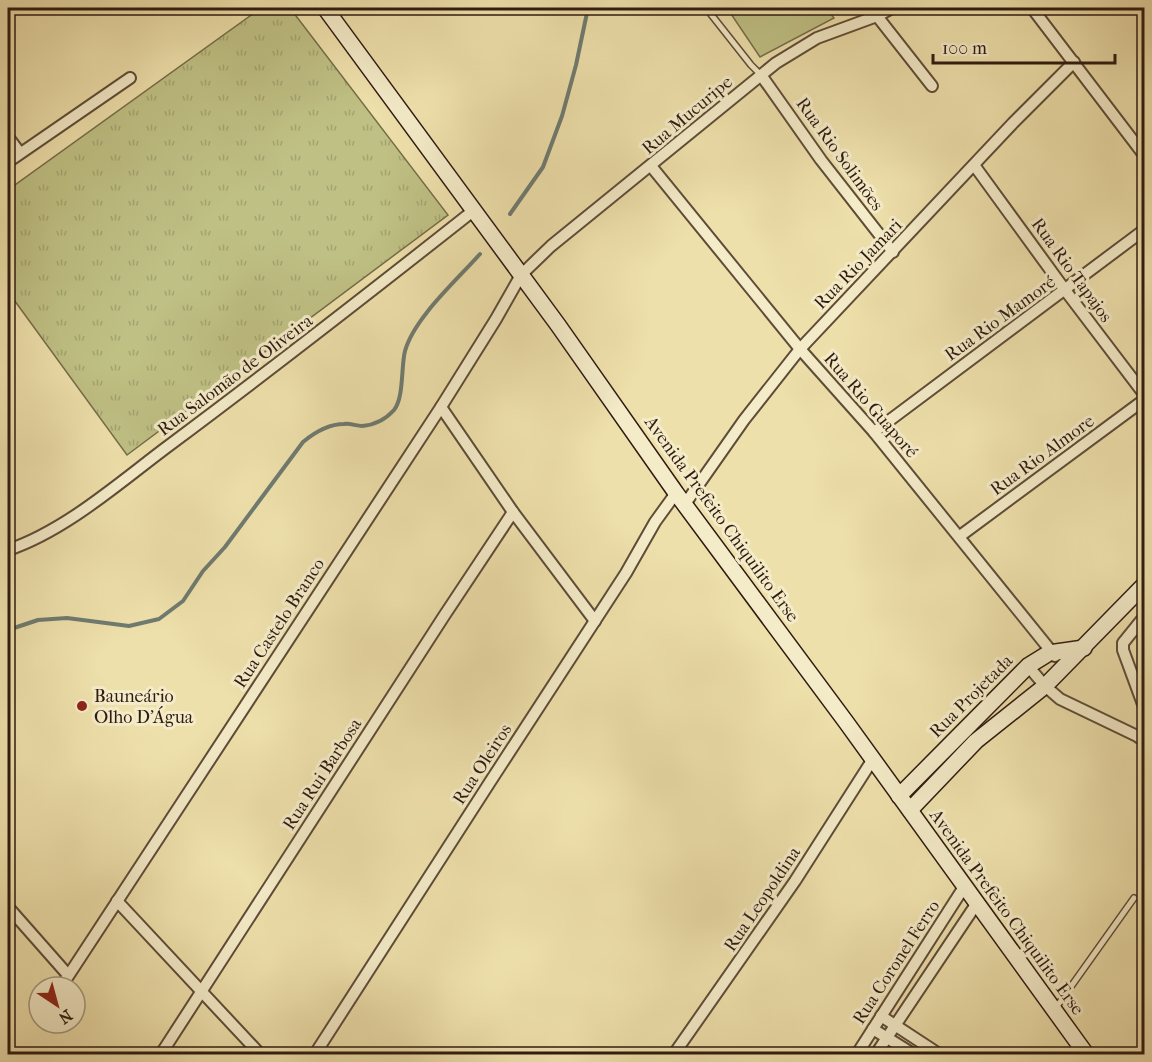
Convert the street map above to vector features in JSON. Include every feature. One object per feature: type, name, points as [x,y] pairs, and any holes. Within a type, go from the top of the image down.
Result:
[{"type":"street","name":"Avenida Prefeito Chiquilito Erse","points":[[325,8],[1086,1054]]},
{"type":"street","name":"Rua Mucuripe","points":[[521,275],[551,246],[761,75],[817,38],[877,16],[892,8]]},
{"type":"street","points":[[1032,8],[1144,155]]},
{"type":"street","points":[[877,16],[932,86]]},
{"type":"street","name":"Rua Rio Jamari","points":[[681,499],[800,349],[1074,62]]},
{"type":"street","name":"Rua Rio Solimões","points":[[761,75],[892,252]]},
{"type":"street","points":[[8,162],[130,78]]},
{"type":"street","points":[[8,137],[20,153]]},
{"type":"street","name":"Rua Rio Tapajos","points":[[974,165],[1144,394]]},
{"type":"street","name":"Rua Rio Guaporé","points":[[651,166],[800,349],[874,432],[1065,666]]},
{"type":"street","name":"Rua Salomão de Oliveira","points":[[8,550],[59,525],[107,492],[339,317],[473,212]]},
{"type":"street","name":"Rua Rio Mamoré","points":[[874,432],[1144,230]]},
{"type":"street","name":"Rua Castelo Branco","points":[[68,975],[441,407],[521,275]]},
{"type":"street","name":"Rua Rio Almore","points":[[960,536],[1144,400]]},
{"type":"street","points":[[441,407],[513,512],[595,621]]},
{"type":"street","name":"Rua Oleiros","points":[[315,1054],[626,573],[655,522],[681,499]]},
{"type":"street","name":"Rua Rui Barbosa","points":[[161,1054],[513,512]]},
{"type":"street","name":"Rua Projetada","points":[[909,810],[976,741],[1044,686],[1084,648],[1144,585]]},
{"type":"street","points":[[1144,617],[1123,643],[1123,650],[1144,707]]},
{"type":"street","name":"Rua Projetada","points":[[899,796],[1028,666],[1052,652],[1084,648]]},
{"type":"street","points":[[1028,666],[1044,686],[1066,702],[1142,737]]},
{"type":"street","name":"Rua Leopoldina","points":[[674,1054],[795,881],[873,759]]},
{"type":"street","name":"Rua Coronel Ferro","points":[[856,1054],[964,887]]},
{"type":"street","points":[[117,901],[260,1054]]},
{"type":"street","name":"Rua Coronel Ferro","points":[[876,1054],[977,903]]},
{"type":"street","points":[[8,907],[68,975]]},
{"type":"street","points":[[881,1016],[939,1054]]},
{"type":"street","points":[[873,1029],[913,1054]]},
{"type":"lane","points":[[706,8],[761,75]]},
{"type":"lane","points":[[1054,1010],[1134,898]]},
{"type":"green space","points":[[261,8],[290,8],[448,215],[127,455],[8,294],[8,190]]},
{"type":"green space","points":[[727,8],[826,8],[834,18],[760,57]]},
{"type":"waterway","points":[[510,214],[543,167],[562,116],[588,8]]},
{"type":"waterway","points":[[8,630],[38,620],[67,618],[129,626],[159,619],[183,601],[203,571],[225,547],[303,442],[327,427],[338,424],[362,426],[371,424],[384,419],[394,410],[399,398],[405,351],[410,338],[427,313],[480,254]]},
{"type":"place","name":"Bauneário Olho D'Água","points":[[82,706]]}]
